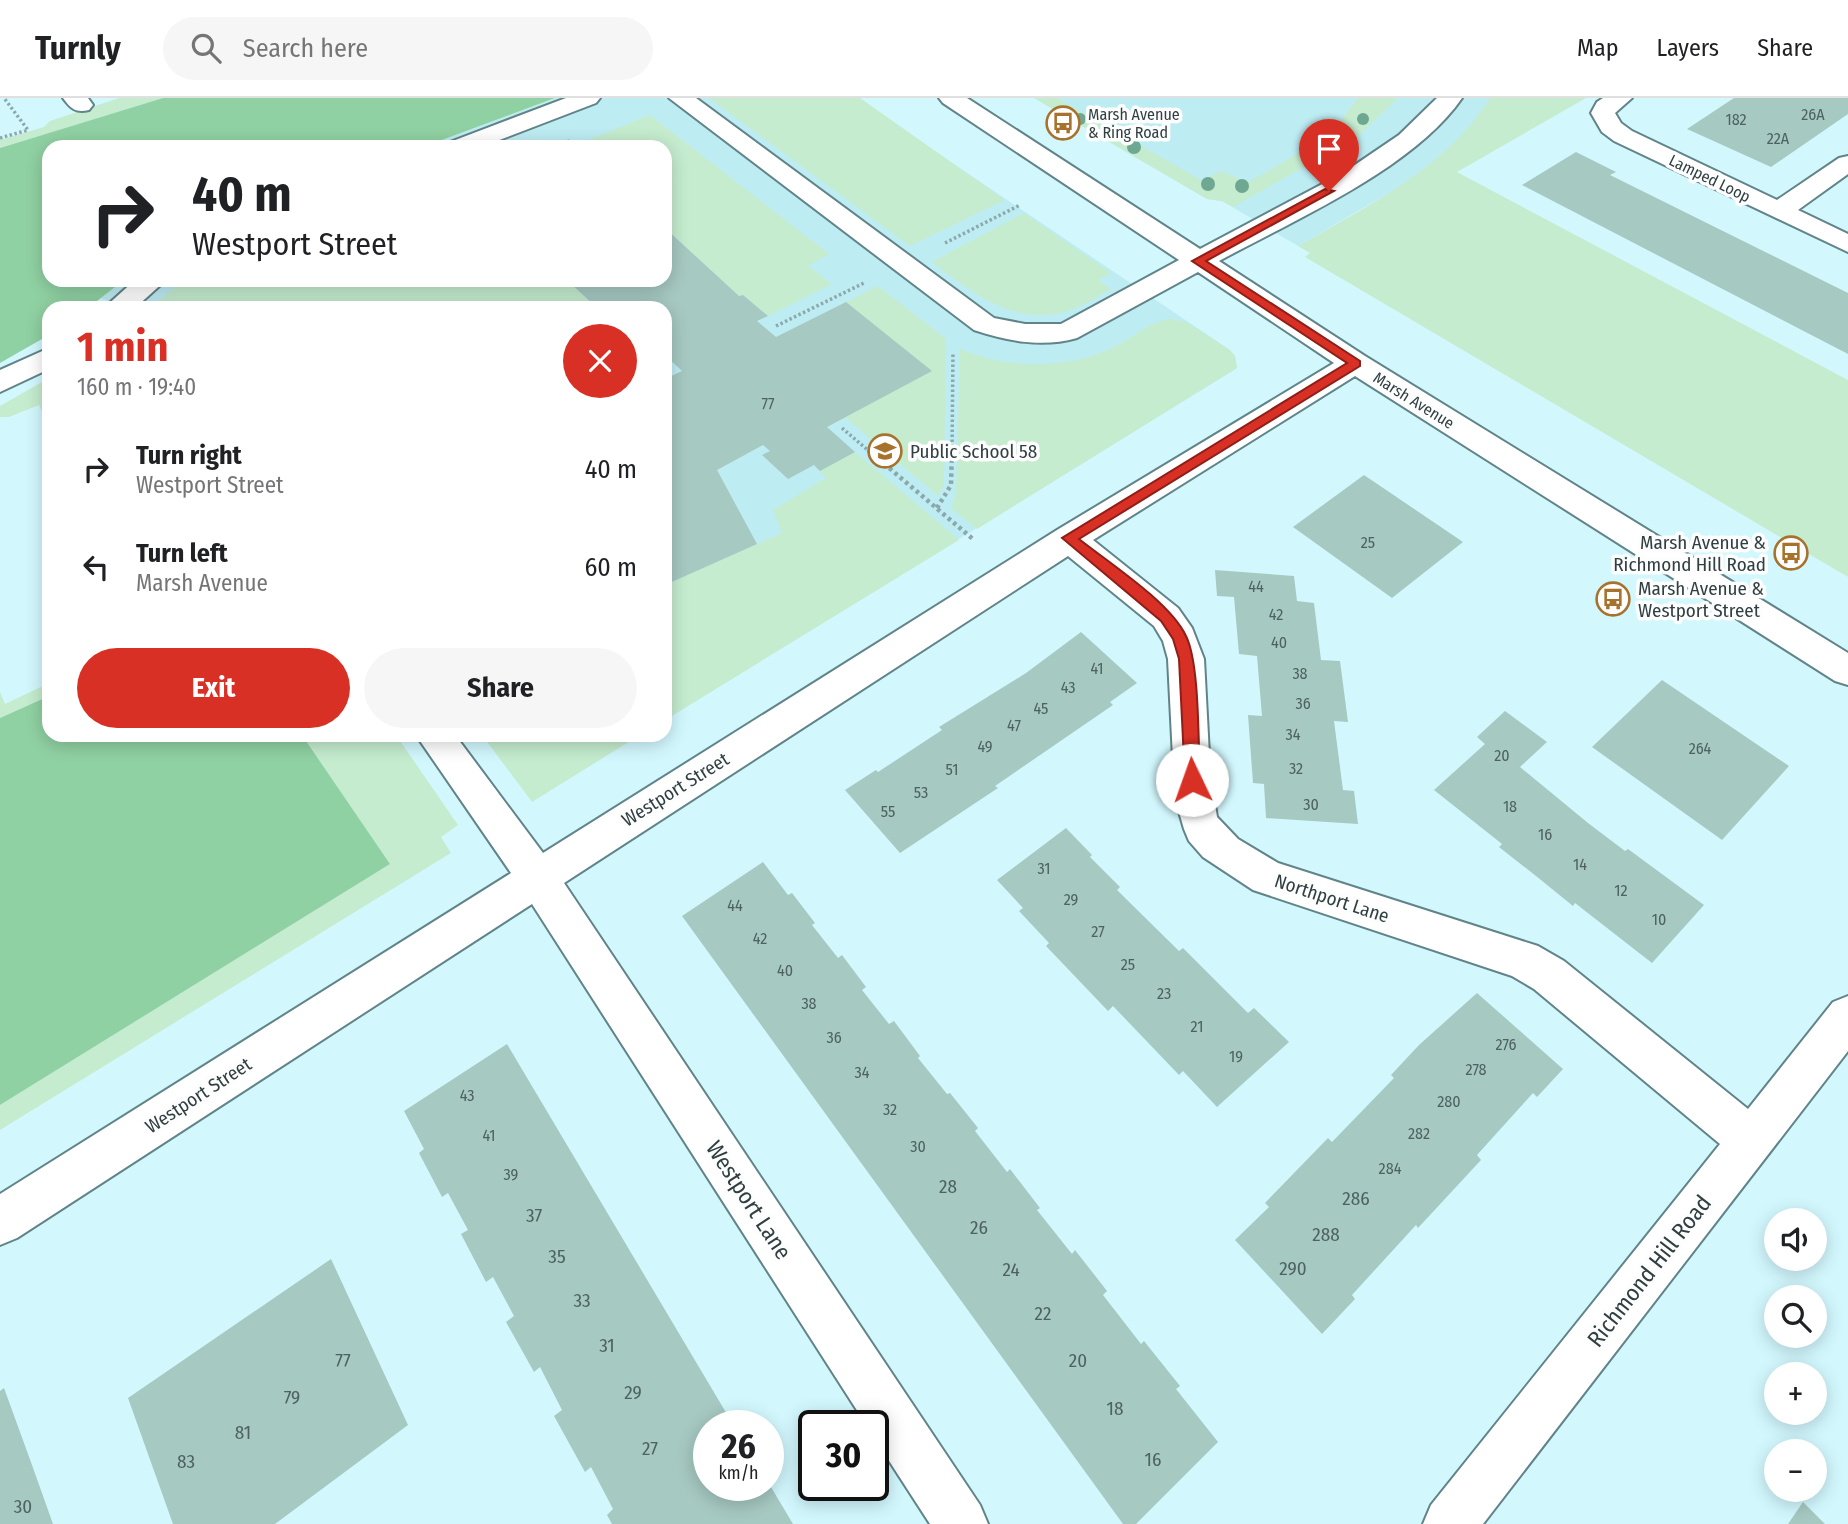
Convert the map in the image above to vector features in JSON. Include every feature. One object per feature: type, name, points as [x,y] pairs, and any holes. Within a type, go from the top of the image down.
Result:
[{"type":"street","points":[[477,140],[588,98]]},
{"type":"street","points":[[681,98],[984,324],[1002,331],[1046,335],[1067,332],[1352,178],[1409,140],[1442,101]]},
{"type":"street","name":"Marsh Avenue","points":[[951,98],[1355,363],[1848,671]]},
{"type":"street","name":"Lamped Loop","points":[[1620,98],[1605,107],[1603,113],[1611,127],[1623,136],[1848,244]]},
{"type":"street","points":[[1779,211],[1848,163]]},
{"type":"street","points":[[126,301],[144,287]]},
{"type":"street","points":[[0,382],[42,361]]},
{"type":"street","name":"Westport Street","points":[[0,1221],[1069,538],[1355,363]]},
{"type":"street","name":"Northport Lane","points":[[1069,538],[1166,617],[1180,638],[1186,659],[1194,804],[1202,828],[1230,856],[1267,877],[1523,960],[1549,975],[1751,1141]]},
{"type":"street","name":"Westport Lane","points":[[439,742],[537,877],[961,1524]]},
{"type":"street","name":"Richmond Hill Road","points":[[1450,1524],[1848,1017]]},
{"type":"path","points":[[0,138],[28,130],[4,98]]},
{"type":"path","points":[[934,248],[1020,205]]},
{"type":"path","points":[[776,327],[874,278]]},
{"type":"path","points":[[936,508],[951,485],[953,351]]},
{"type":"path","points":[[842,428],[974,540]]},
{"type":"shaded area","name":"Public School 58","points":[[555,98],[856,98],[1230,350],[1235,356],[1237,368],[672,716],[672,301],[109,301],[100,298],[115,287],[672,287],[672,140],[442,140]]},
{"type":"shaded area","points":[[1034,98],[1552,98],[1298,246],[1222,201],[1207,199]]},
{"type":"green space","points":[[119,98],[163,98],[0,148],[0,140],[44,127],[50,121]]},
{"type":"green space","points":[[163,98],[555,98],[442,140],[42,140],[42,287],[115,287],[97,301],[42,301],[42,339],[0,363],[0,148]]},
{"type":"green space","points":[[709,98],[860,98],[1005,200],[910,246]]},
{"type":"green space","points":[[1034,98],[1057,98],[1201,180],[1222,171],[1247,183],[1329,136],[1358,98],[1398,98],[1357,137],[1233,207],[1222,201],[1207,199]]},
{"type":"green space","points":[[1490,98],[1586,98],[1457,172],[1848,380],[1848,577],[1305,257],[1310,253],[1298,246],[1378,200],[1429,165],[1452,145]]},
{"type":"green space","points":[[650,115],[829,254],[808,266],[832,284],[768,316],[743,295],[739,296],[672,234],[672,140],[588,140]]},
{"type":"green space","points":[[1024,213],[1111,273],[1098,280],[1111,289],[1068,311],[1048,315],[1029,314],[994,304],[962,285],[932,262]]},
{"type":"green space","points":[[878,286],[946,339],[944,485],[938,496],[845,417],[931,371],[846,302]]},
{"type":"green space","points":[[176,287],[574,287],[590,301],[160,301]]},
{"type":"green space","points":[[1172,319],[1186,322],[1230,350],[1235,356],[1237,368],[977,529],[951,508],[956,493],[960,349],[978,356],[1019,364],[1060,363],[1100,353],[1151,325]]},
{"type":"green space","points":[[42,382],[42,411],[39,405],[9,417],[0,417],[0,406]]},
{"type":"green space","points":[[855,452],[959,540],[672,716],[672,582],[782,533],[773,510],[826,478],[820,471]]},
{"type":"green space","points":[[42,686],[42,699],[0,718],[0,692],[5,704]]},
{"type":"green space","points":[[42,699],[42,742],[307,742],[390,864],[0,1105],[0,718]]},
{"type":"green space","points":[[307,742],[401,742],[458,825],[441,837],[451,853],[0,1130],[0,1105],[390,864]]},
{"type":"green space","points":[[487,742],[629,742],[532,802]]},
{"type":"building","points":[[1734,98],[1848,98],[1848,114],[1771,167],[1687,129]]},
{"type":"building","points":[[1576,152],[1616,172],[1610,175],[1848,293],[1848,354],[1522,185]]},
{"type":"building","points":[[672,234],[739,296],[743,295],[768,316],[757,321],[776,337],[846,302],[932,371],[827,427],[855,452],[820,471],[814,465],[788,479],[762,455],[770,451],[763,445],[717,470],[757,544],[672,582],[672,376],[682,371],[672,362],[672,301],[590,301],[574,287],[672,287]]},
{"type":"building","points":[[1364,475],[1463,542],[1392,598],[1293,527]]},
{"type":"building","points":[[1215,570],[1294,576],[1297,601],[1314,603],[1321,660],[1340,661],[1348,722],[1334,721],[1343,790],[1354,791],[1358,824],[1266,818],[1264,784],[1253,783],[1248,715],[1262,716],[1257,656],[1239,654],[1234,597],[1217,596]]},
{"type":"building","points":[[1081,632],[1137,683],[1110,702],[1113,705],[995,786],[998,788],[900,853],[845,790],[942,730],[939,727],[1026,673]]},
{"type":"building","points":[[1662,680],[1789,766],[1722,840],[1592,747]]},
{"type":"building","points":[[1505,711],[1547,742],[1520,767],[1625,851],[1628,849],[1704,905],[1652,963],[1575,903],[1573,906],[1499,847],[1502,844],[1434,790],[1485,744],[1477,737]]},
{"type":"building","points":[[1066,828],[1120,887],[1117,890],[1179,951],[1183,948],[1248,1013],[1254,1008],[1289,1042],[1217,1107],[1183,1071],[1179,1075],[1113,1006],[1108,1011],[1046,946],[1049,943],[1019,911],[1023,908],[997,880]]},
{"type":"building","points":[[763,862],[788,895],[792,893],[815,923],[812,925],[838,958],[842,955],[866,987],[862,990],[889,1024],[894,1021],[920,1056],[918,1058],[978,1128],[975,1131],[1007,1172],[1010,1169],[1040,1208],[1037,1210],[1072,1254],[1075,1250],[1107,1291],[1103,1295],[1141,1344],[1144,1341],[1180,1386],[1176,1389],[1218,1442],[1136,1524],[1123,1524],[682,916]]},
{"type":"building","points":[[1477,993],[1563,1069],[1537,1097],[1533,1093],[1477,1155],[1481,1160],[1352,1295],[1355,1299],[1322,1334],[1235,1240],[1269,1207],[1265,1203],[1328,1138],[1332,1142],[1394,1078],[1391,1075],[1419,1045]]},
{"type":"building","points":[[507,1044],[724,1410],[693,1410],[693,1501],[779,1501],[793,1524],[612,1524],[607,1515],[613,1509],[591,1467],[585,1472],[554,1416],[562,1410],[540,1367],[534,1372],[506,1322],[514,1316],[493,1277],[486,1282],[461,1234],[468,1230],[448,1193],[442,1197],[419,1153],[424,1149],[404,1111]]},
{"type":"building","points":[[331,1259],[408,1425],[275,1524],[173,1524],[128,1398]]},
{"type":"building","points":[[4,1388],[53,1524],[0,1524],[0,1391]]},
{"type":"building","points":[[1803,1502],[1825,1524],[1788,1524]]},
{"type":"place","name":"Marsh Avenue & Ring Road","points":[[1063,123]]},
{"type":"place","name":"Public School 58","points":[[885,451]]},
{"type":"place","name":"Marsh Avenue & Richmond Hill Road","points":[[1791,553]]},
{"type":"place","name":"Marsh Avenue & Westport Street","points":[[1613,599]]},
{"type":"route","points":[[1192,780],[1186,659],[1180,638],[1166,617],[1069,538],[1355,363],[1198,261],[1329,191]]}]
